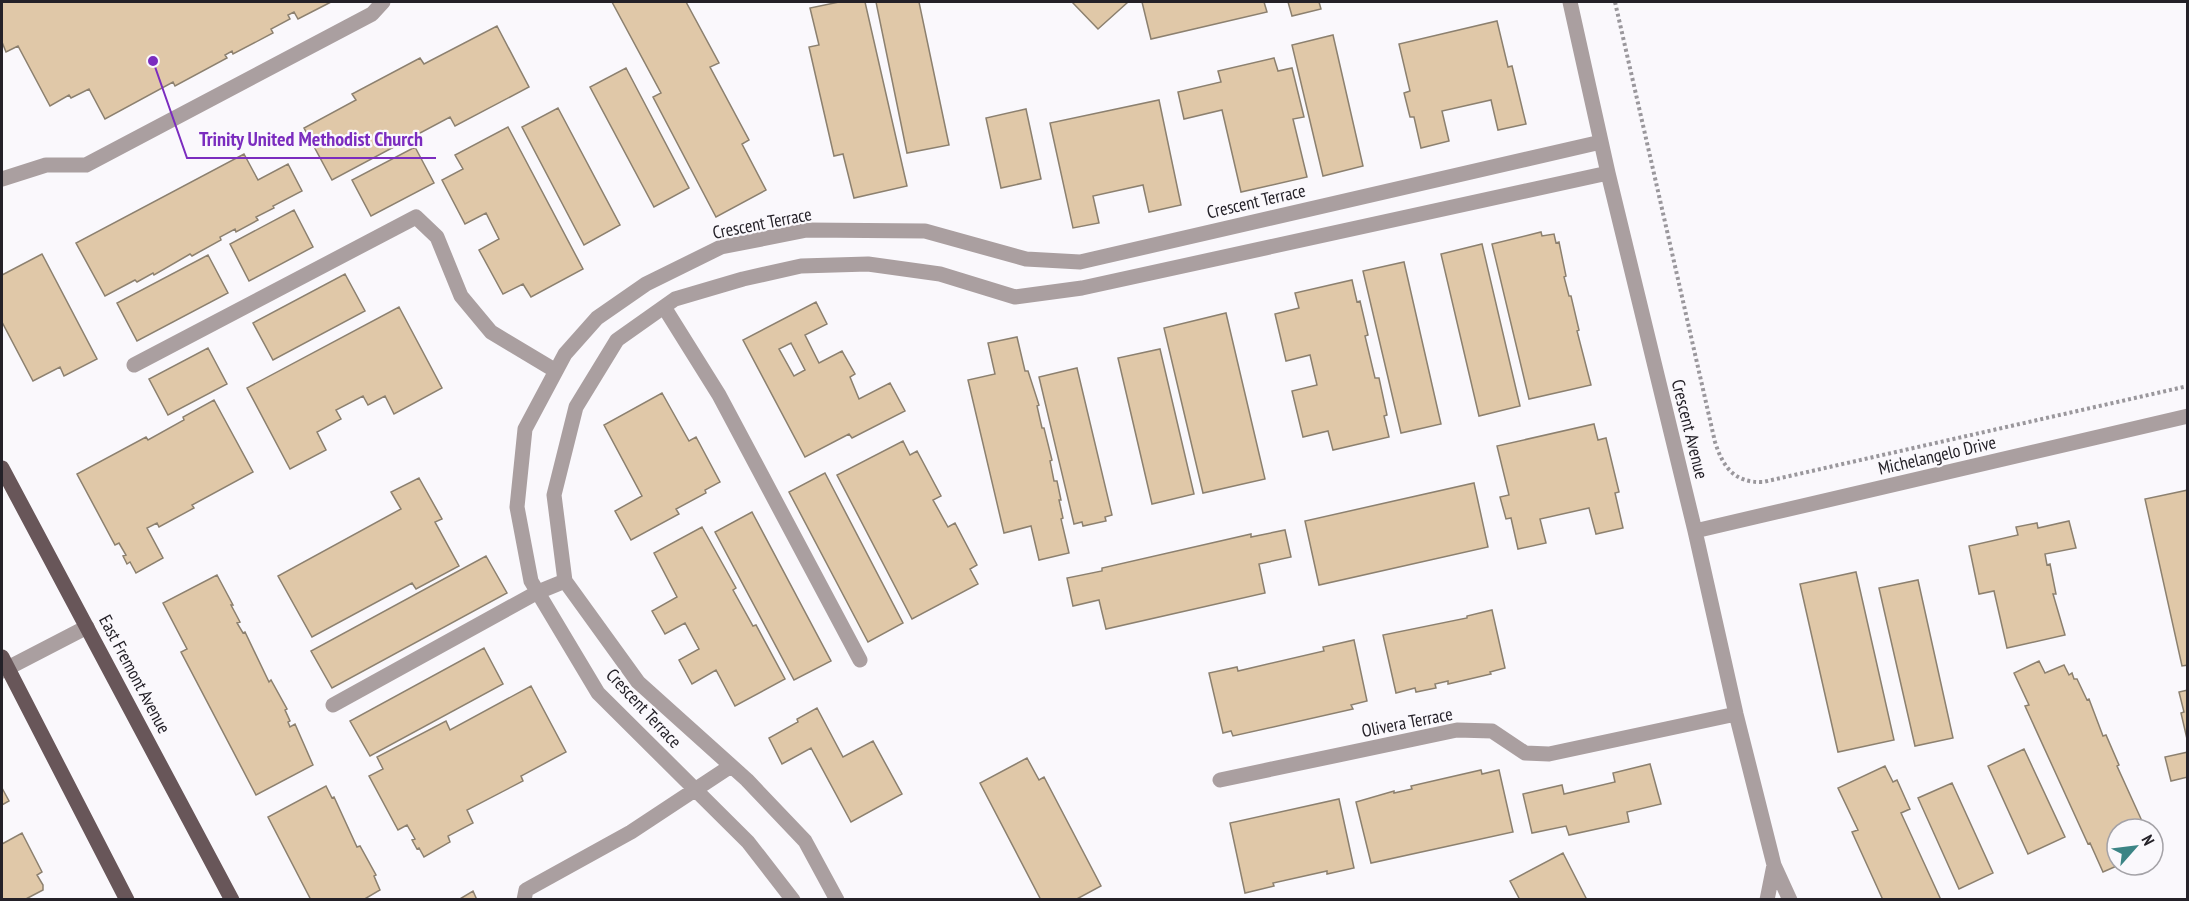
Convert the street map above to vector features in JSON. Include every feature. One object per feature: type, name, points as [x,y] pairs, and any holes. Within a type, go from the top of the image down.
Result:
[{"type":"main road","name":"East Fremont Avenue","points":[[2,468],[232,900]]},
{"type":"main road","points":[[3,666],[127,900]]},
{"type":"street","points":[[2,178],[46,165],[86,165],[372,14],[383,2]]},
{"type":"street","name":"Crescent Avenue","points":[[1570,2],[1608,173],[1695,531],[1736,714],[1774,865],[1790,900]]},
{"type":"street","name":"Crescent Terrace","points":[[793,900],[748,842],[598,693],[531,581],[517,507],[525,429],[565,354],[597,318],[646,284],[721,248],[807,231],[925,231],[1026,259],[1080,262],[1601,142]]},
{"type":"street","name":"Crescent Terrace","points":[[837,900],[805,841],[731,766],[638,682],[566,581],[554,495],[576,407],[617,340],[675,299],[743,279],[801,266],[868,264],[940,274],[1015,297],[1082,288],[1608,173]]},
{"type":"street","points":[[134,365],[416,217],[437,237],[461,296],[491,332],[556,371]]},
{"type":"street","points":[[664,307],[719,395],[860,660]]},
{"type":"street","name":"Michelangelo Drive","points":[[1695,531],[2187,416]]},
{"type":"street","points":[[333,705],[538,592],[566,581]]},
{"type":"street","points":[[3,666],[87,627]]},
{"type":"street","name":"Olivera Terrace","points":[[1220,780],[1457,730],[1492,731],[1525,753],[1548,754],[1736,714]]},
{"type":"street","points":[[524,900],[526,890],[631,832],[731,766]]},
{"type":"street","name":"Crescent Avenue","points":[[1767,900],[1774,865]]},
{"type":"path","points":[[1615,2],[1715,442],[1721,460],[1739,478],[1750,483],[1763,482],[2187,386]]},
{"type":"building","points":[[2,2],[331,2],[298,19],[294,12],[288,15],[290,19],[271,29],[273,33],[233,54],[232,51],[225,55],[227,58],[175,86],[173,82],[105,119],[89,89],[71,98],[69,95],[50,106],[18,46],[6,52],[2,42]]},
{"type":"building","points":[[612,2],[686,2],[719,63],[710,67],[749,140],[742,144],[766,190],[716,217],[653,97],[661,93]]},
{"type":"building","points":[[839,2],[865,2],[907,186],[854,198],[843,154],[834,156],[809,47],[819,45],[810,8]]},
{"type":"building","points":[[876,2],[919,2],[949,145],[907,153]]},
{"type":"building","points":[[1072,2],[1128,2],[1098,29]]},
{"type":"building","points":[[1142,2],[1264,2],[1267,12],[1151,39]]},
{"type":"building","points":[[1288,2],[1319,2],[1321,9],[1292,16]]},
{"type":"building","points":[[1497,21],[1508,67],[1512,66],[1526,124],[1498,130],[1491,100],[1442,111],[1449,141],[1421,148],[1414,117],[1410,117],[1404,93],[1410,91],[1399,44]]},
{"type":"building","points":[[497,26],[529,87],[455,126],[450,117],[332,180],[304,128],[356,100],[352,94],[420,58],[424,64]]},
{"type":"building","points":[[1333,35],[1363,166],[1323,176],[1292,45]]},
{"type":"building","points":[[1274,58],[1278,71],[1292,68],[1304,117],[1293,119],[1307,177],[1241,192],[1222,110],[1184,119],[1178,92],[1221,82],[1218,71]]},
{"type":"building","points":[[626,68],[689,188],[654,207],[590,87]]},
{"type":"building","points":[[1159,100],[1181,205],[1149,212],[1143,185],[1093,196],[1099,223],[1073,228],[1050,123]]},
{"type":"building","points":[[558,108],[620,225],[584,245],[522,127]]},
{"type":"building","points":[[1026,109],[1041,179],[1001,188],[986,118]]},
{"type":"building","points":[[508,127],[583,269],[531,297],[523,284],[503,294],[479,250],[499,239],[486,213],[465,224],[442,180],[463,169],[455,155]]},
{"type":"building","points":[[415,147],[434,183],[371,216],[352,180]]},
{"type":"building","points":[[244,154],[258,180],[288,164],[302,191],[256,217],[258,220],[236,232],[235,229],[220,237],[221,240],[192,256],[190,254],[154,275],[153,273],[137,282],[135,280],[105,296],[76,243]]},
{"type":"building","points":[[294,210],[313,247],[249,281],[230,244]]},
{"type":"building","points":[[1541,232],[1542,236],[1554,234],[1556,243],[1559,242],[1566,276],[1564,277],[1569,296],[1571,296],[1579,330],[1577,331],[1591,385],[1529,399],[1492,244]]},
{"type":"building","points":[[1482,244],[1520,406],[1479,416],[1441,254]]},
{"type":"building","points":[[42,254],[97,359],[64,376],[60,367],[33,381],[2,322],[2,275]]},
{"type":"building","points":[[208,255],[228,293],[137,341],[117,303]]},
{"type":"building","points":[[1404,262],[1441,424],[1401,433],[1363,271]]},
{"type":"building","points":[[345,274],[365,311],[273,360],[253,323]]},
{"type":"building","points":[[1352,280],[1357,302],[1360,301],[1368,335],[1365,336],[1375,378],[1379,378],[1389,437],[1333,450],[1328,431],[1303,437],[1292,391],[1317,385],[1310,355],[1286,361],[1275,314],[1299,308],[1295,293]]},
{"type":"building","points":[[816,302],[827,324],[805,335],[819,363],[842,351],[855,374],[850,377],[859,399],[890,383],[905,411],[852,438],[849,434],[805,457],[743,340]],"holes":[[[791,343],[805,370],[794,376],[779,349]]]},
{"type":"building","points":[[399,307],[442,388],[394,414],[385,396],[368,405],[363,396],[336,410],[341,419],[317,432],[326,450],[290,469],[247,388]]},
{"type":"building","points":[[1226,313],[1265,479],[1203,493],[1164,328]]},
{"type":"building","points":[[1017,337],[1025,371],[1028,371],[1039,405],[1037,406],[1052,460],[1050,461],[1054,481],[1057,481],[1061,500],[1059,500],[1063,518],[1061,519],[1069,553],[1039,560],[1031,526],[1004,533],[968,380],[995,374],[988,343]]},
{"type":"building","points":[[208,348],[227,384],[168,415],[149,379]]},
{"type":"building","points":[[1160,349],[1194,494],[1152,504],[1118,358]]},
{"type":"building","points":[[1077,368],[1112,515],[1105,517],[1106,521],[1083,526],[1082,522],[1074,524],[1039,377]]},
{"type":"building","points":[[662,393],[689,441],[696,437],[720,482],[705,490],[706,493],[676,509],[679,514],[631,540],[615,511],[642,496],[604,425]]},
{"type":"building","points":[[214,400],[253,472],[192,505],[194,508],[159,527],[157,523],[147,528],[163,558],[136,573],[130,562],[127,564],[123,556],[126,555],[119,543],[115,545],[77,474],[146,437],[148,440]]},
{"type":"building","points":[[1594,424],[1598,440],[1606,438],[1619,492],[1615,493],[1623,528],[1596,534],[1589,508],[1540,519],[1546,543],[1518,549],[1511,518],[1506,519],[1500,497],[1509,495],[1497,446]]},
{"type":"building","points":[[903,441],[910,455],[917,451],[941,496],[933,500],[948,527],[955,523],[977,565],[970,569],[978,584],[912,619],[837,475]]},
{"type":"building","points":[[825,473],[903,623],[868,642],[789,492]]},
{"type":"building","points":[[419,478],[442,519],[435,522],[459,566],[416,589],[412,583],[312,637],[278,576],[401,509],[391,492]]},
{"type":"building","points":[[1474,483],[1488,547],[1319,585],[1305,521]]},
{"type":"building","points":[[2188,490],[2188,665],[2182,666],[2145,499]]},
{"type":"building","points":[[752,512],[831,661],[794,680],[715,532]]},
{"type":"building","points":[[2069,521],[2076,548],[2045,554],[2047,565],[2050,564],[2056,594],[2053,594],[2065,635],[2007,648],[1994,591],[1979,594],[1969,546],[2018,535],[2016,527],[2037,523],[2038,528]]},
{"type":"building","points":[[702,527],[736,588],[733,590],[753,626],[756,625],[785,679],[735,706],[716,670],[692,684],[679,660],[699,649],[685,623],[665,634],[652,611],[677,597],[654,553]]},
{"type":"building","points":[[1285,530],[1291,557],[1259,564],[1265,593],[1106,629],[1099,600],[1073,606],[1067,578],[1251,534],[1251,537]]},
{"type":"building","points":[[486,556],[507,593],[332,688],[311,651]]},
{"type":"building","points":[[1856,572],[1894,740],[1838,752],[1800,584]]},
{"type":"building","points":[[217,575],[233,605],[231,605],[240,622],[237,623],[243,633],[245,632],[269,682],[271,680],[287,709],[285,710],[290,727],[295,724],[313,765],[256,795],[181,652],[187,649],[163,603]]},
{"type":"building","points":[[1918,580],[1953,738],[1915,746],[1879,588]]},
{"type":"building","points":[[1492,610],[1505,668],[1490,672],[1491,674],[1448,684],[1448,681],[1435,684],[1436,688],[1416,692],[1415,688],[1396,693],[1383,635],[1467,618],[1467,616]]},
{"type":"building","points":[[1354,640],[1367,701],[1351,705],[1353,709],[1233,736],[1231,731],[1223,733],[1209,673],[1237,667],[1238,671],[1324,651],[1323,647]]},
{"type":"building","points":[[484,648],[503,684],[370,756],[350,721]]},
{"type":"building","points":[[2039,661],[2045,673],[2064,665],[2069,675],[2072,673],[2074,679],[2077,679],[2087,700],[2089,699],[2103,736],[2106,735],[2140,817],[2105,817],[2105,871],[2103,872],[2090,843],[2088,844],[2025,706],[2029,705],[2014,673]]},
{"type":"building","points":[[531,686],[566,752],[521,776],[523,781],[467,810],[473,823],[448,836],[450,842],[424,857],[412,840],[415,839],[407,825],[398,830],[369,776],[383,769],[377,757],[446,721],[450,730]]},
{"type":"building","points":[[2188,690],[2188,738],[2187,739],[2179,692]]},
{"type":"building","points":[[817,708],[843,757],[873,741],[902,794],[851,822],[811,748],[782,764],[769,738],[798,722],[797,719]]},
{"type":"building","points":[[2024,749],[2065,837],[2028,854],[1988,766]]},
{"type":"building","points":[[2188,752],[2188,777],[2171,781],[2165,757]]},
{"type":"building","points":[[1027,758],[1039,780],[1044,777],[1101,886],[1075,900],[1041,900],[980,783]]},
{"type":"building","points":[[1650,764],[1661,804],[1627,812],[1629,822],[1569,835],[1566,826],[1532,833],[1523,794],[1562,785],[1564,794],[1615,782],[1613,773]]},
{"type":"building","points":[[1885,766],[1893,782],[1897,780],[1910,809],[1901,813],[1941,900],[1883,900],[1852,832],[1858,830],[1838,788]]},
{"type":"building","points":[[1481,770],[1482,774],[1499,770],[1513,832],[1371,863],[1356,802],[1394,791],[1394,793],[1412,789],[1411,786]]},
{"type":"building","points":[[1952,783],[1993,873],[1959,889],[1918,798]]},
{"type":"building","points":[[326,786],[332,798],[334,797],[357,847],[360,846],[376,875],[374,876],[380,890],[363,900],[311,900],[268,817]]},
{"type":"building","points":[[2,788],[9,801],[2,805]]},
{"type":"building","points":[[1339,799],[1354,868],[1327,874],[1327,871],[1273,883],[1274,886],[1245,893],[1230,823]]},
{"type":"building","points":[[22,833],[42,872],[37,875],[43,885],[43,890],[24,900],[2,900],[2,844]]},
{"type":"building","points":[[1563,853],[1587,900],[1520,900],[1510,881]]},
{"type":"building","points":[[473,891],[477,900],[458,900]]},
{"type":"place","name":"Trinity United Methodist Church","points":[[153,61]]}]
